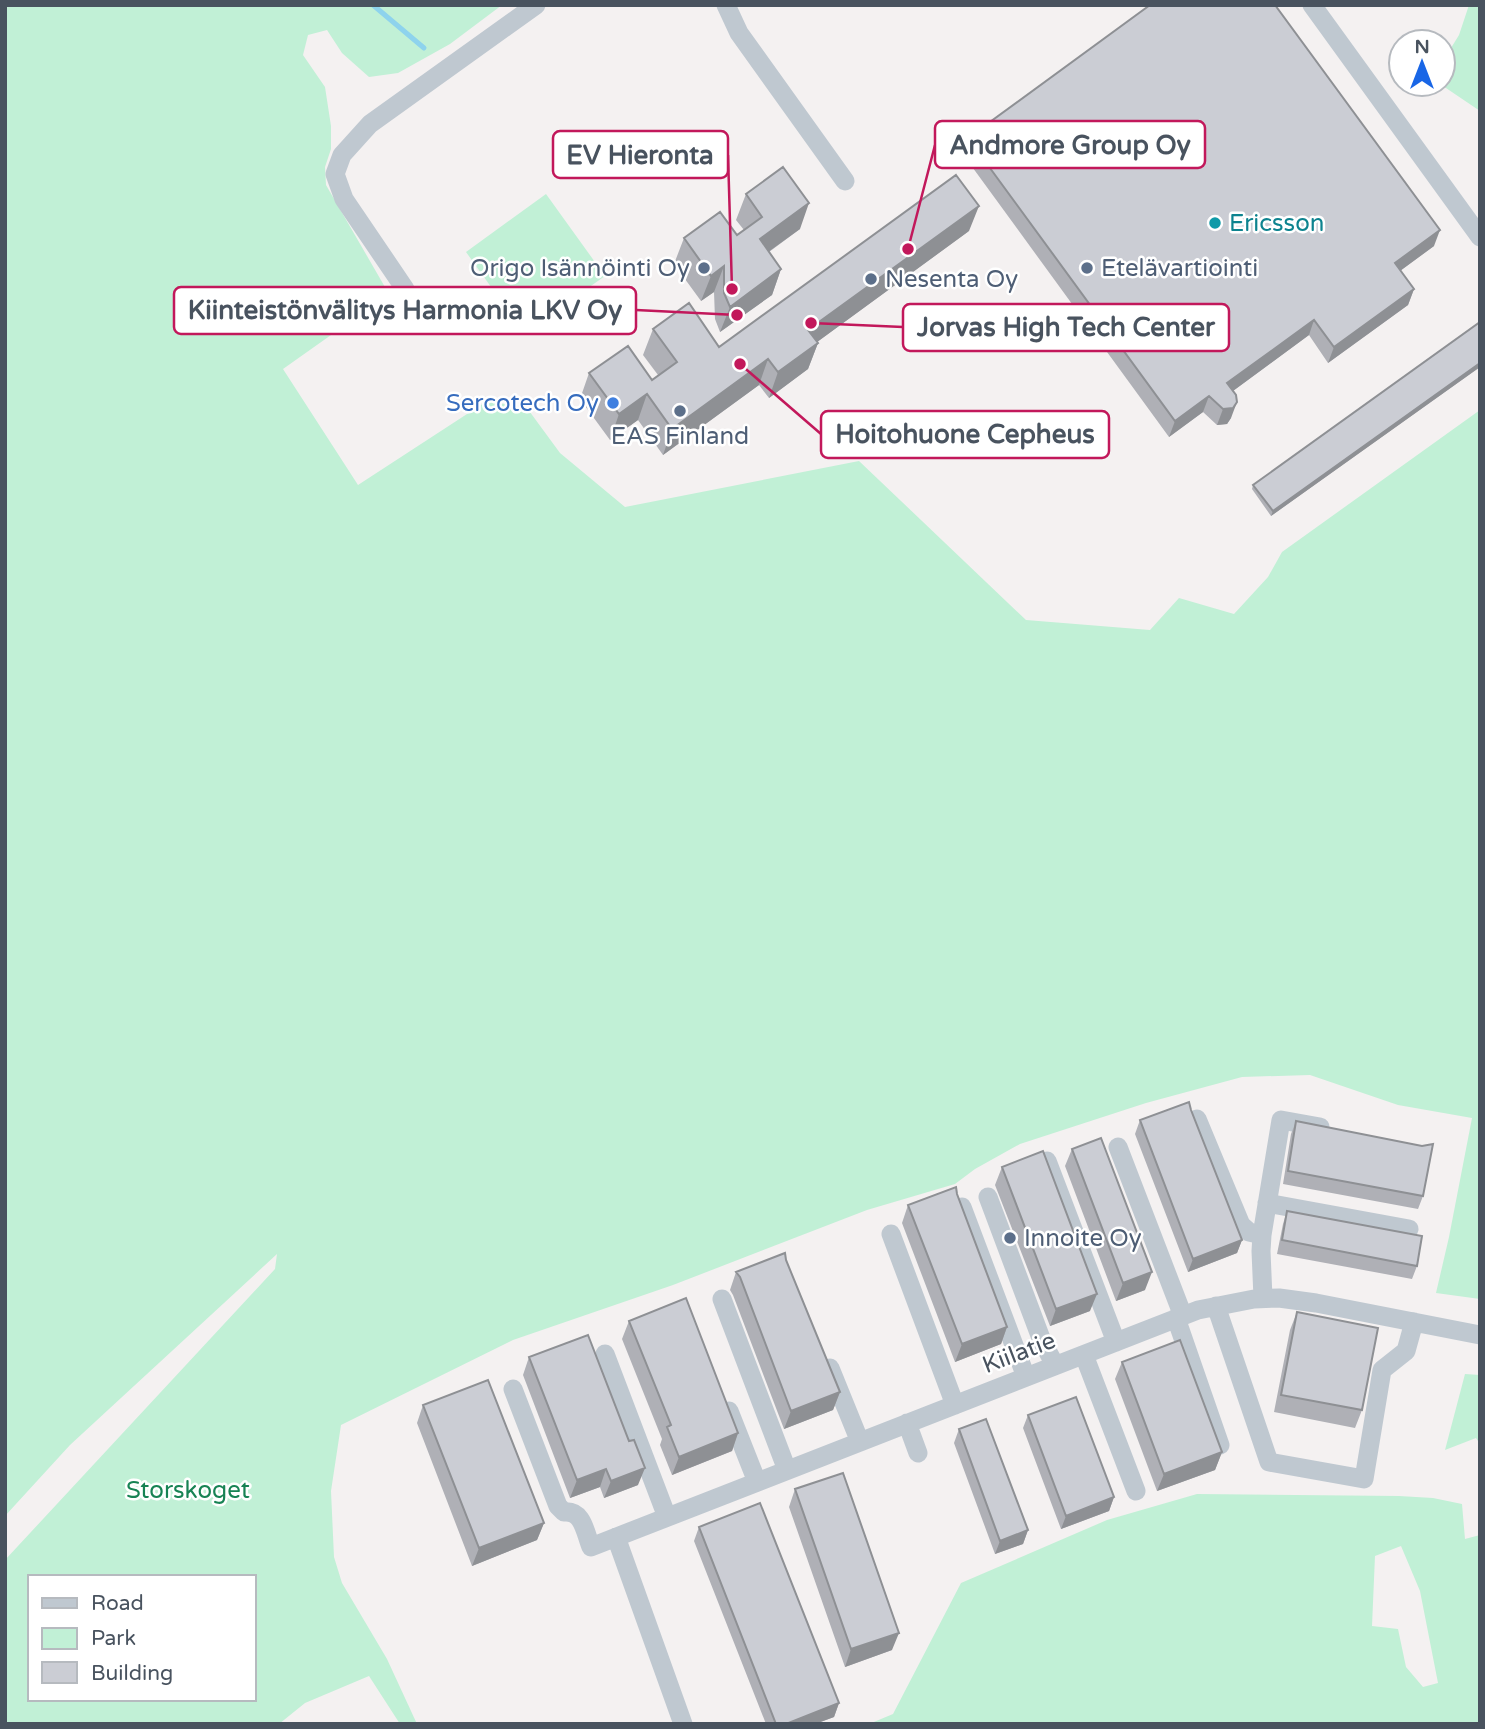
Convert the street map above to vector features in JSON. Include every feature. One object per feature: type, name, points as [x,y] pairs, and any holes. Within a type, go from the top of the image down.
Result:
[{"type":"street","points":[[405,289],[344,199],[335,174],[342,155],[370,124],[536,5]]},
{"type":"street","points":[[726,5],[739,33],[845,181]]},
{"type":"street","points":[[1312,5],[1480,237]]},
{"type":"street","points":[[1197,1119],[1241,1225],[1249,1232],[1262,1235]]},
{"type":"street","points":[[1263,1298],[1262,1235],[1281,1119],[1344,1132]]},
{"type":"street","points":[[1118,1147],[1179,1317],[1220,1444]]},
{"type":"street","points":[[1047,1161],[1116,1342]]},
{"type":"street","points":[[988,1197],[1042,1341],[1055,1365]]},
{"type":"street","points":[[1267,1203],[1409,1229]]},
{"type":"street","points":[[962,1207],[1026,1377]]},
{"type":"street","points":[[891,1234],[955,1405]]},
{"type":"street","name":"Kiilatie","points":[[513,1389],[558,1506],[564,1512],[576,1513],[591,1547],[1198,1310],[1254,1298],[1279,1298],[1480,1335]]},
{"type":"street","points":[[722,1299],[787,1470]]},
{"type":"street","points":[[1216,1306],[1269,1462],[1364,1479],[1382,1370],[1406,1351],[1414,1322]]},
{"type":"street","points":[[822,1349],[860,1441]]},
{"type":"street","points":[[605,1354],[667,1517]]},
{"type":"street","points":[[1084,1354],[1136,1491]]},
{"type":"street","points":[[721,1390],[757,1482]]},
{"type":"street","points":[[907,1423],[918,1453]]},
{"type":"street","points":[[616,1537],[683,1724]]},
{"type":"green space","name":"Storskoget","points":[[5,5],[502,5],[450,44],[398,73],[369,77],[342,53],[327,30],[308,35],[303,55],[325,87],[331,126],[331,149],[325,167],[326,185],[389,294],[283,369],[358,485],[487,401],[527,408],[560,453],[625,507],[859,461],[1026,620],[1150,630],[1179,598],[1234,614],[1268,577],[1282,552],[1480,410],[1480,1299],[1436,1293],[1472,1118],[1398,1105],[1310,1075],[1242,1077],[1146,1103],[1020,1144],[975,1169],[955,1184],[867,1210],[673,1285],[513,1340],[341,1425],[331,1491],[334,1557],[342,1583],[387,1659],[417,1724],[400,1724],[369,1676],[305,1703],[279,1724],[5,1724],[5,1560],[275,1269],[277,1254],[70,1445],[5,1516]]},
{"type":"green space","points":[[1469,5],[1480,5],[1480,111],[1457,95],[1459,35]]},
{"type":"green space","points":[[546,194],[605,276],[524,333],[466,252]]},
{"type":"green space","points":[[1465,1374],[1480,1375],[1480,1444],[1476,1438],[1445,1450]]},
{"type":"green space","points":[[1197,1494],[1399,1496],[1433,1498],[1462,1504],[1465,1539],[1480,1535],[1480,1724],[869,1724],[893,1714],[961,1583],[1107,1520]],"holes":[[[1401,1546],[1420,1591],[1438,1683],[1423,1687],[1406,1667],[1398,1629],[1372,1626],[1375,1556]]]},
{"type":"building","name":"Ericsson","points":[[1150,5],[1275,5],[1440,230],[1395,263],[1414,289],[1334,347],[1314,320],[1227,383],[1236,395],[1237,402],[1233,408],[1223,409],[1209,396],[1175,421],[968,138]]},
{"type":"building","points":[[783,167],[809,203],[760,239],[781,269],[730,307],[724,293],[724,266],[711,276],[684,238],[720,212],[737,235],[762,217],[746,194]]},
{"type":"building","points":[[956,175],[979,206],[808,330],[818,343],[778,372],[768,359],[672,429],[647,394],[619,414],[589,373],[628,346],[652,380],[677,362],[653,329],[689,303],[719,347]]},
{"type":"building","points":[[1480,322],[1480,363],[1273,511],[1253,485]]},
{"type":"building","points":[[1189,1102],[1242,1240],[1193,1259],[1140,1120]]},
{"type":"building","points":[[1296,1121],[1422,1146],[1433,1144],[1423,1196],[1288,1171]]},
{"type":"building","points":[[1101,1138],[1152,1272],[1123,1283],[1072,1149]]},
{"type":"building","points":[[1043,1151],[1097,1294],[1056,1309],[1002,1167]]},
{"type":"building","points":[[956,1187],[1007,1327],[962,1344],[908,1205]]},
{"type":"building","points":[[1287,1211],[1422,1236],[1417,1266],[1282,1240]]},
{"type":"building","points":[[785,1253],[840,1392],[791,1411],[736,1272]]},
{"type":"building","points":[[686,1298],[738,1433],[679,1457],[667,1427],[671,1425],[629,1321]]},
{"type":"building","points":[[1297,1312],[1378,1328],[1362,1410],[1281,1395]]},
{"type":"building","points":[[588,1335],[629,1441],[634,1440],[645,1468],[611,1481],[606,1469],[577,1480],[529,1357]]},
{"type":"building","points":[[1180,1340],[1222,1452],[1164,1474],[1122,1362]]},
{"type":"building","points":[[488,1380],[544,1523],[479,1548],[423,1405]]},
{"type":"building","points":[[1076,1397],[1114,1497],[1066,1516],[1028,1415]]},
{"type":"building","points":[[986,1419],[1028,1530],[1000,1541],[959,1429]]},
{"type":"building","points":[[843,1473],[899,1633],[851,1649],[795,1489]]},
{"type":"building","points":[[760,1503],[839,1703],[786,1724],[776,1724],[699,1527]]},
{"type":"waterway","points":[[373,5],[424,48]]},
{"type":"place","name":"Ericsson","points":[[1215,223]]},
{"type":"place","name":"Andmore Group Oy","points":[[908,249]]},
{"type":"place","name":"Origo Isännöinti Oy","points":[[704,268]]},
{"type":"place","name":"Etelävartiointi","points":[[1087,268]]},
{"type":"place","name":"Nesenta Oy","points":[[871,279]]},
{"type":"place","name":"EV Hieronta","points":[[732,289]]},
{"type":"place","name":"Kiinteistönvälitys Harmonia LKV Oy","points":[[737,315]]},
{"type":"place","name":"Jorvas High Tech Center","points":[[811,323]]},
{"type":"place","name":"Hoitohuone Cepheus","points":[[740,364]]},
{"type":"place","name":"Sercotech Oy","points":[[613,403]]},
{"type":"place","name":"EAS Finland","points":[[680,411]]},
{"type":"place","name":"Innoite Oy","points":[[1010,1238]]}]
